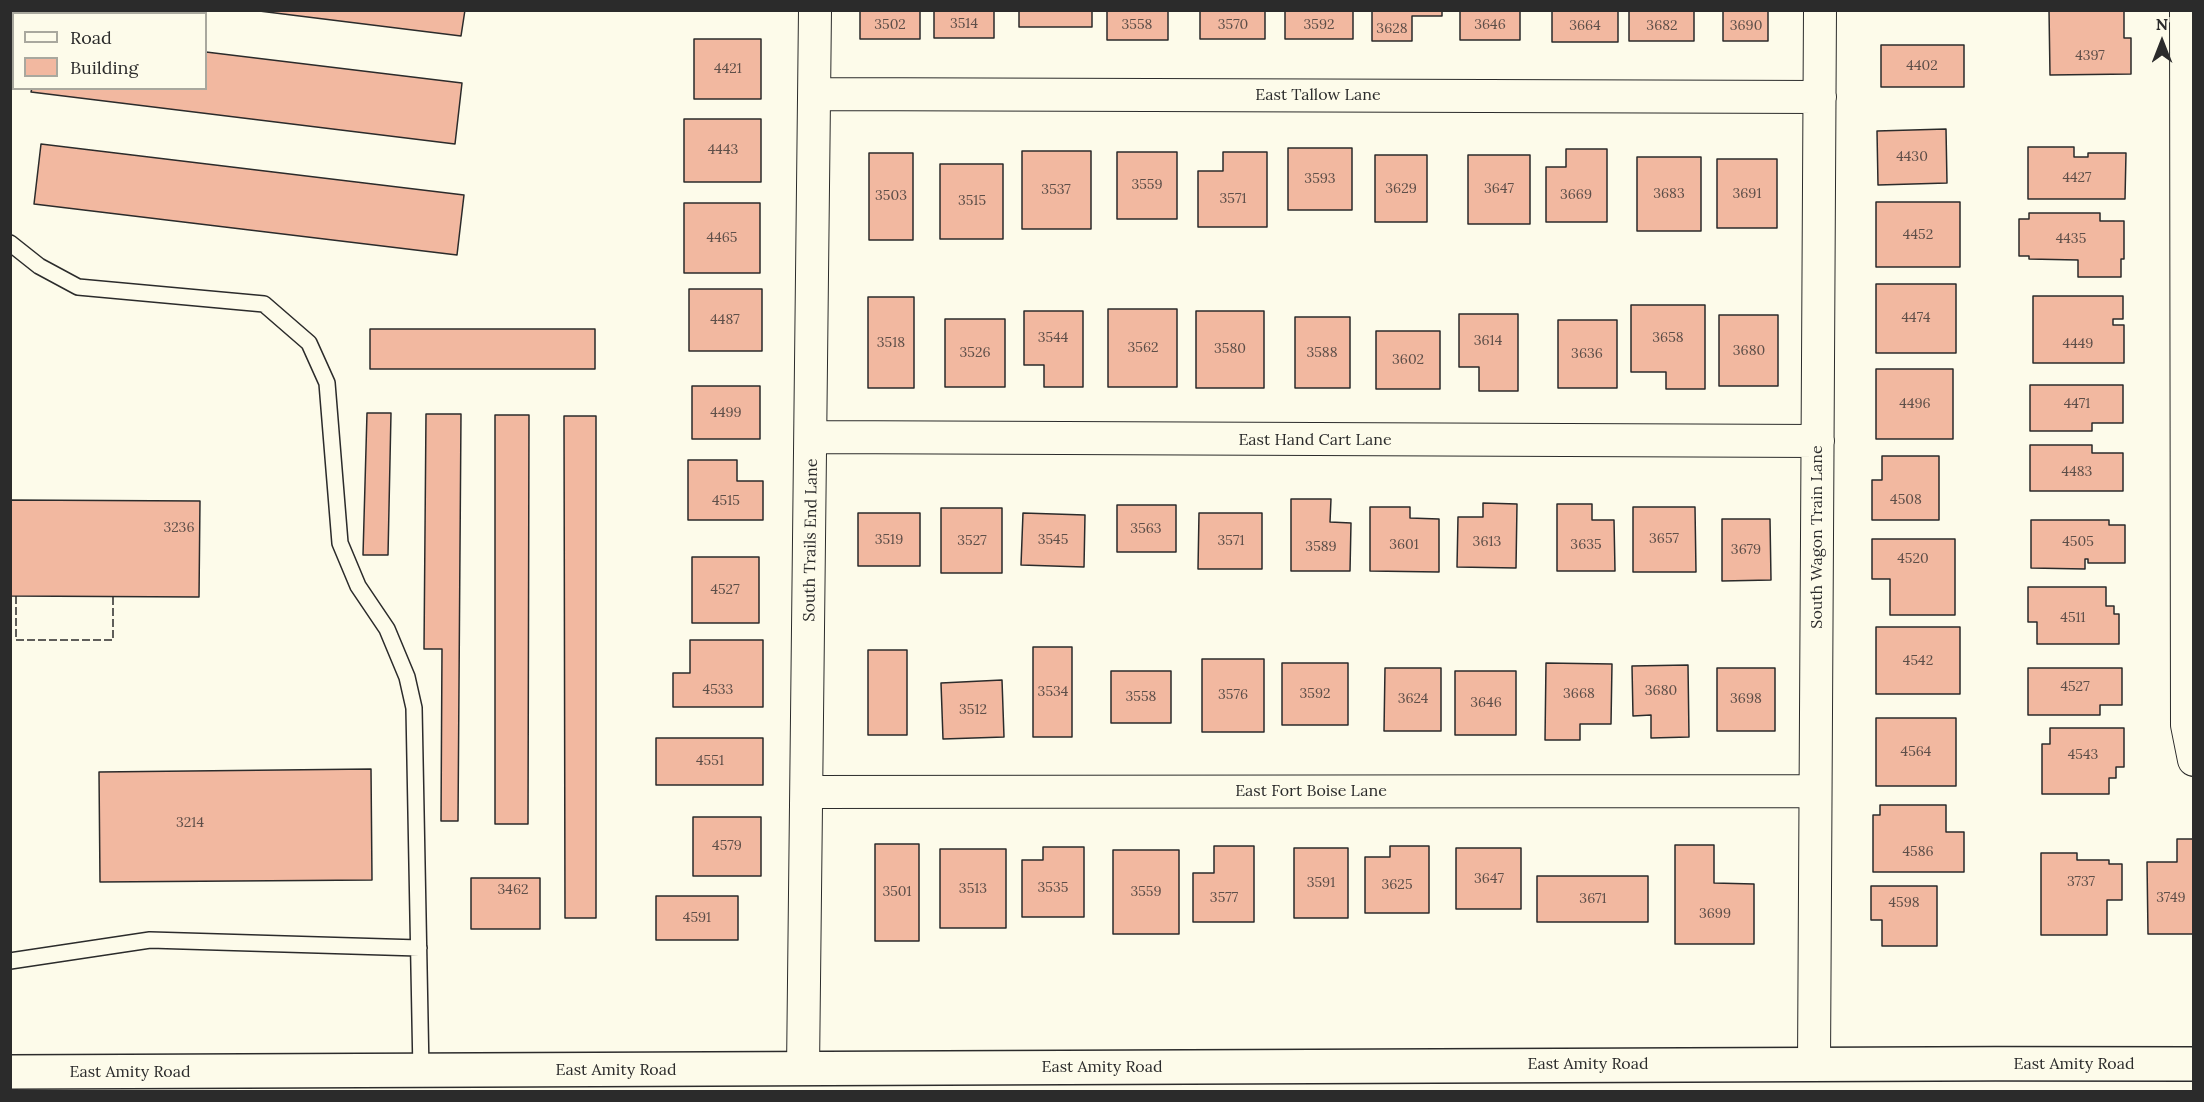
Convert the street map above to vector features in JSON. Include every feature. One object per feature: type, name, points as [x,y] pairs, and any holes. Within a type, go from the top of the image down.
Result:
[{"type":"street","name":"South Trails End Lane","points":[[803,1069],[812,437],[815,10]]},
{"type":"street","name":"South Wagon Train Lane","points":[[1814,1063],[1820,10]]},
{"type":"street","points":[[2186,10],[2187,714],[2193,760]]},
{"type":"street","name":"East Tallow Lane","points":[[815,93],[1820,97]]},
{"type":"street","name":"East Hand Cart Lane","points":[[812,437],[1818,441]]},
{"type":"street","name":"East Fort Boise Lane","points":[[807,792],[1815,790]]},
{"type":"street","name":"East Amity Road","points":[[10,1072],[421,1072],[1814,1063],[2193,1065]]},
{"type":"lane","points":[[10,243],[39,266],[78,287],[264,304],[309,343],[327,383],[340,543],[358,586],[387,629],[406,677],[414,708],[421,1072]]},
{"type":"lane","points":[[10,961],[150,940],[419,948]]},
{"type":"building","points":[[251,10],[465,10],[461,36]]},
{"type":"building","points":[[860,10],[920,10],[920,39],[860,39]]},
{"type":"building","points":[[934,10],[994,10],[994,38],[934,38]]},
{"type":"building","points":[[1019,10],[1092,10],[1092,27],[1019,27]]},
{"type":"building","points":[[1107,10],[1168,10],[1168,40],[1107,40]]},
{"type":"building","points":[[1200,10],[1265,10],[1265,39],[1200,39]]},
{"type":"building","points":[[1285,10],[1353,10],[1353,39],[1285,39]]},
{"type":"building","points":[[1372,10],[1442,10],[1442,16],[1412,16],[1412,41],[1372,41]]},
{"type":"building","points":[[1460,10],[1520,10],[1520,40],[1460,40]]},
{"type":"building","points":[[1552,10],[1618,10],[1618,42],[1552,42]]},
{"type":"building","points":[[1629,10],[1694,10],[1694,41],[1629,41]]},
{"type":"building","points":[[1723,10],[1768,10],[1768,41],[1723,41]]},
{"type":"building","points":[[2049,10],[2124,10],[2124,38],[2131,38],[2131,74],[2050,75]]},
{"type":"building","points":[[694,39],[761,39],[761,99],[694,99]]},
{"type":"building","points":[[1881,45],[1964,45],[1964,87],[1881,87]]},
{"type":"building","points":[[207,52],[462,83],[455,144],[31,92],[32,90],[207,90]]},
{"type":"building","points":[[684,119],[761,119],[761,182],[684,182]]},
{"type":"building","points":[[1946,129],[1947,183],[1878,185],[1877,131]]},
{"type":"building","points":[[41,144],[464,195],[457,255],[34,204]]},
{"type":"building","points":[[2028,147],[2074,147],[2074,157],[2088,157],[2088,153],[2126,153],[2125,199],[2028,199]]},
{"type":"building","points":[[1288,148],[1352,148],[1352,210],[1288,210]]},
{"type":"building","points":[[1566,149],[1607,149],[1607,222],[1546,222],[1546,167],[1566,167]]},
{"type":"building","points":[[1022,151],[1091,151],[1091,229],[1022,229]]},
{"type":"building","points":[[1117,152],[1177,152],[1177,219],[1117,219]]},
{"type":"building","points":[[1223,152],[1267,152],[1267,227],[1198,227],[1198,171],[1223,171]]},
{"type":"building","points":[[869,153],[913,153],[913,240],[869,240]]},
{"type":"building","points":[[1375,155],[1427,155],[1427,222],[1375,222]]},
{"type":"building","points":[[1468,155],[1530,155],[1530,224],[1468,224]]},
{"type":"building","points":[[1637,157],[1701,157],[1701,231],[1637,231]]},
{"type":"building","points":[[1717,159],[1777,159],[1777,228],[1717,228]]},
{"type":"building","points":[[940,164],[1003,164],[1003,239],[940,239]]},
{"type":"building","points":[[1876,202],[1960,202],[1960,267],[1876,267]]},
{"type":"building","points":[[684,203],[760,203],[760,273],[684,273]]},
{"type":"building","points":[[2029,213],[2100,213],[2100,221],[2124,221],[2124,259],[2121,259],[2121,277],[2078,277],[2078,260],[2029,259],[2029,256],[2019,256],[2019,219],[2029,219]]},
{"type":"building","points":[[1876,284],[1956,284],[1956,353],[1876,353]]},
{"type":"building","points":[[689,289],[762,289],[762,351],[689,351]]},
{"type":"building","points":[[2033,296],[2123,296],[2123,319],[2113,319],[2113,325],[2124,325],[2124,363],[2033,363]]},
{"type":"building","points":[[868,297],[914,297],[914,388],[868,388]]},
{"type":"building","points":[[1631,305],[1705,305],[1705,389],[1666,389],[1666,372],[1631,372]]},
{"type":"building","points":[[1108,309],[1177,309],[1177,387],[1108,387]]},
{"type":"building","points":[[1024,311],[1083,311],[1083,387],[1044,387],[1044,365],[1024,365]]},
{"type":"building","points":[[1196,311],[1264,311],[1264,388],[1196,388]]},
{"type":"building","points":[[1459,314],[1518,314],[1518,391],[1479,391],[1479,367],[1459,367]]},
{"type":"building","points":[[1719,315],[1778,315],[1778,386],[1719,386]]},
{"type":"building","points":[[1295,317],[1350,317],[1350,388],[1295,388]]},
{"type":"building","points":[[945,319],[1005,319],[1005,387],[945,387]]},
{"type":"building","points":[[1558,320],[1617,320],[1617,388],[1558,388]]},
{"type":"building","points":[[370,329],[595,329],[595,369],[370,369]]},
{"type":"building","points":[[1376,331],[1440,331],[1440,389],[1376,389]]},
{"type":"building","points":[[1876,369],[1953,369],[1953,439],[1876,439]]},
{"type":"building","points":[[2030,385],[2123,385],[2123,423],[2092,423],[2092,431],[2030,431]]},
{"type":"building","points":[[692,386],[760,386],[760,439],[692,439]]},
{"type":"building","points":[[367,413],[391,413],[388,555],[363,555]]},
{"type":"building","points":[[426,414],[461,414],[458,821],[441,821],[442,649],[424,649]]},
{"type":"building","points":[[495,415],[529,415],[528,824],[495,824]]},
{"type":"building","points":[[564,416],[596,416],[596,918],[565,918]]},
{"type":"building","points":[[2030,445],[2092,445],[2092,453],[2123,453],[2123,491],[2030,491]]},
{"type":"building","points":[[1882,456],[1939,456],[1939,520],[1872,520],[1872,480],[1882,480]]},
{"type":"building","points":[[688,460],[737,460],[737,481],[763,481],[763,520],[688,520]]},
{"type":"building","points":[[1291,499],[1331,499],[1330,522],[1351,523],[1350,571],[1291,571]]},
{"type":"building","points":[[10,500],[200,501],[199,597],[10,596]]},
{"type":"building","points":[[1483,503],[1517,504],[1516,568],[1457,567],[1458,517],[1483,517]]},
{"type":"building","points":[[1557,504],[1592,504],[1592,520],[1614,520],[1615,571],[1557,571]]},
{"type":"building","points":[[1117,505],[1176,505],[1176,552],[1117,552]]},
{"type":"building","points":[[1370,507],[1410,507],[1410,518],[1439,519],[1439,572],[1370,571]]},
{"type":"building","points":[[1633,507],[1695,507],[1696,572],[1633,572]]},
{"type":"building","points":[[941,508],[1002,508],[1002,573],[941,573]]},
{"type":"building","points":[[858,513],[920,513],[920,566],[858,566]]},
{"type":"building","points":[[1023,513],[1085,515],[1084,567],[1021,565]]},
{"type":"building","points":[[1199,513],[1262,513],[1262,569],[1198,569]]},
{"type":"building","points":[[1722,519],[1770,519],[1771,580],[1722,581]]},
{"type":"building","points":[[2031,520],[2109,520],[2109,525],[2125,525],[2125,563],[2088,563],[2088,559],[2085,559],[2085,569],[2031,568]]},
{"type":"building","points":[[1872,539],[1955,539],[1955,615],[1890,615],[1890,579],[1872,579]]},
{"type":"building","points":[[692,557],[759,557],[759,623],[692,623]]},
{"type":"building","points":[[2028,587],[2106,587],[2106,606],[2114,606],[2114,614],[2119,614],[2119,644],[2037,644],[2037,622],[2028,622]]},
{"type":"building","points":[[1876,627],[1960,627],[1960,694],[1876,694]]},
{"type":"building","points":[[690,640],[763,640],[763,707],[673,707],[673,673],[690,673]]},
{"type":"building","points":[[1033,647],[1072,647],[1072,737],[1033,737]]},
{"type":"building","points":[[868,650],[907,650],[907,735],[868,735]]},
{"type":"building","points":[[1202,659],[1264,659],[1264,732],[1202,732]]},
{"type":"building","points":[[1282,663],[1348,663],[1348,725],[1282,725]]},
{"type":"building","points":[[1546,663],[1612,664],[1611,724],[1580,724],[1580,740],[1545,740]]},
{"type":"building","points":[[1688,665],[1689,737],[1651,738],[1651,715],[1633,716],[1632,666]]},
{"type":"building","points":[[1385,668],[1441,668],[1441,731],[1384,731]]},
{"type":"building","points":[[1717,668],[1775,668],[1775,731],[1717,731]]},
{"type":"building","points":[[2028,668],[2122,668],[2122,705],[2100,705],[2100,715],[2028,715]]},
{"type":"building","points":[[1111,671],[1171,671],[1171,723],[1111,723]]},
{"type":"building","points":[[1455,671],[1516,671],[1516,735],[1455,735]]},
{"type":"building","points":[[1002,680],[1004,737],[943,739],[941,683]]},
{"type":"building","points":[[1876,718],[1956,718],[1956,786],[1876,786]]},
{"type":"building","points":[[2050,728],[2124,728],[2124,767],[2116,767],[2116,778],[2109,778],[2109,794],[2042,794],[2042,744],[2050,744]]},
{"type":"building","points":[[656,738],[763,738],[763,785],[656,785]]},
{"type":"building","points":[[371,769],[372,880],[100,882],[99,772]]},
{"type":"building","points":[[1880,805],[1946,805],[1946,832],[1964,832],[1964,872],[1873,872],[1873,815],[1880,815]]},
{"type":"building","points":[[693,817],[761,817],[761,876],[693,876]]},
{"type":"building","points":[[2177,839],[2194,839],[2194,934],[2148,934],[2147,862],[2177,862]]},
{"type":"building","points":[[875,844],[919,844],[919,941],[875,941]]},
{"type":"building","points":[[1675,845],[1714,845],[1714,883],[1754,884],[1754,944],[1675,944]]},
{"type":"building","points":[[1214,846],[1254,846],[1254,922],[1193,922],[1193,873],[1214,873]]},
{"type":"building","points":[[1390,846],[1429,846],[1429,913],[1365,913],[1365,857],[1390,857]]},
{"type":"building","points":[[1043,847],[1084,847],[1084,917],[1022,917],[1022,860],[1043,860]]},
{"type":"building","points":[[1294,848],[1348,848],[1348,918],[1294,918]]},
{"type":"building","points":[[1456,848],[1521,848],[1521,909],[1456,909]]},
{"type":"building","points":[[940,849],[1006,849],[1006,928],[940,928]]},
{"type":"building","points":[[1113,850],[1179,850],[1179,934],[1113,934]]},
{"type":"building","points":[[2041,853],[2077,853],[2077,860],[2109,860],[2109,864],[2122,864],[2122,900],[2107,900],[2107,935],[2041,935]]},
{"type":"building","points":[[1537,876],[1648,876],[1648,922],[1537,922]]},
{"type":"building","points":[[471,878],[540,878],[540,929],[471,929]]},
{"type":"building","points":[[1871,886],[1937,886],[1937,946],[1882,946],[1882,920],[1871,920]]},
{"type":"building","points":[[656,896],[738,896],[738,940],[656,940]]},
{"type":"fence","points":[[16,596],[16,640],[113,640],[113,596]]}]
